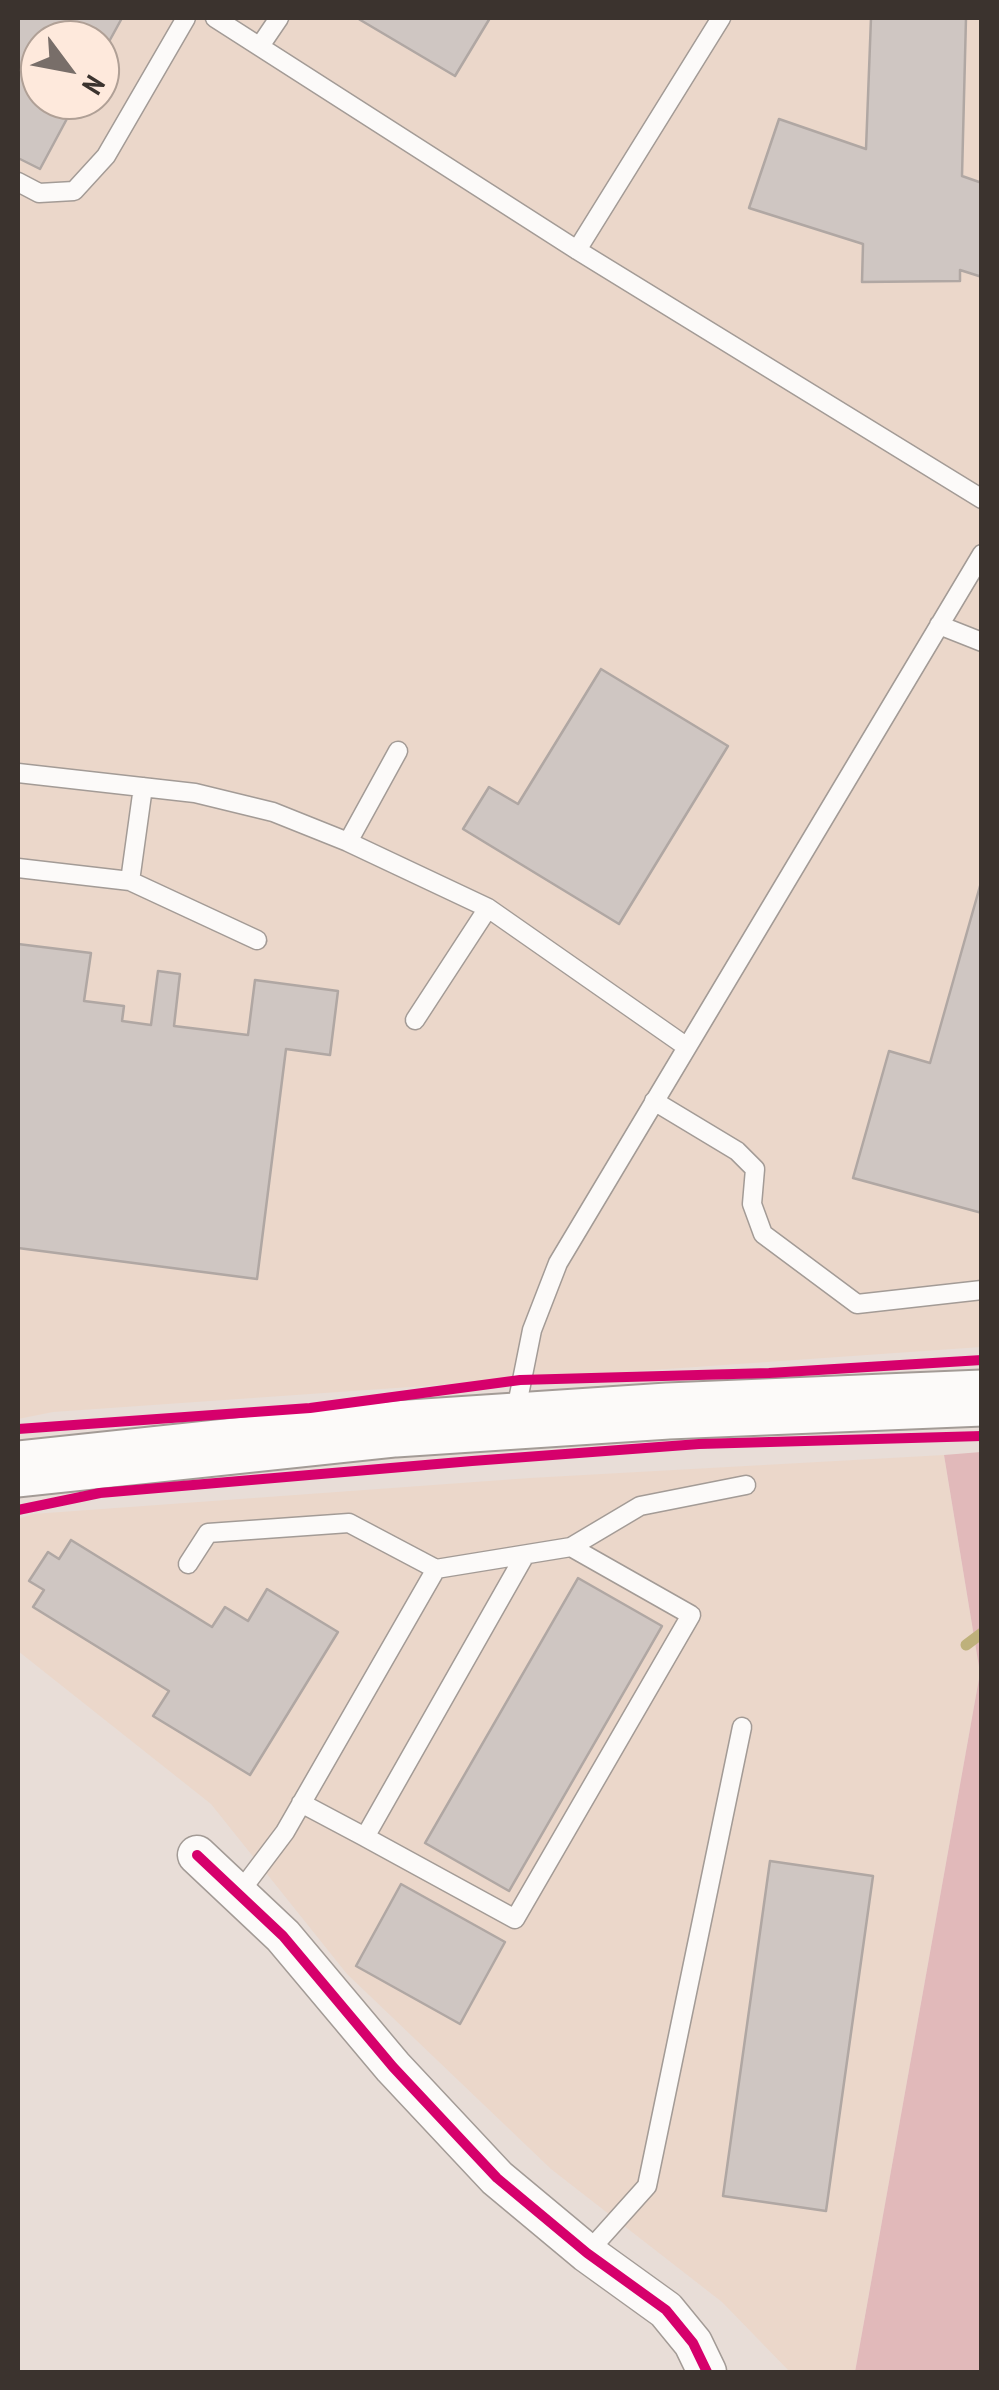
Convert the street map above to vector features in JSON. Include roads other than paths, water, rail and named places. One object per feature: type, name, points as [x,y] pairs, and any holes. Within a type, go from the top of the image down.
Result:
[{"type":"main road","points":[[18,1469],[120,1455],[514,1421],[982,1398]]},
{"type":"street","points":[[197,1854],[240,1893],[497,2178],[587,2253],[666,2310],[693,2343],[707,2372]]},
{"type":"lane","points":[[18,182],[38,194],[74,191],[106,156],[186,18]]},
{"type":"lane","points":[[215,18],[577,250],[982,499]]},
{"type":"lane","points":[[260,46],[279,18]]},
{"type":"lane","points":[[577,250],[721,18]]},
{"type":"lane","points":[[514,1421],[532,1330],[558,1262],[982,554]]},
{"type":"lane","points":[[939,625],[982,642]]},
{"type":"lane","points":[[348,842],[398,751]]},
{"type":"lane","points":[[18,772],[195,792],[274,812],[348,842],[488,908],[687,1047]]},
{"type":"lane","points":[[130,882],[143,787]]},
{"type":"lane","points":[[18,868],[130,882],[257,940]]},
{"type":"lane","points":[[415,1020],[488,908]]},
{"type":"lane","points":[[654,1101],[737,1151],[755,1168],[752,1204],[763,1234],[857,1304],[982,1290]]},
{"type":"lane","points":[[188,1564],[208,1532],[349,1523],[436,1569],[571,1547],[640,1506],[746,1485]]},
{"type":"lane","points":[[301,1804],[515,1919],[691,1615],[571,1547]]},
{"type":"lane","points":[[365,1836],[524,1554]]},
{"type":"lane","points":[[240,1893],[301,1804],[436,1569]]},
{"type":"lane","points":[[587,2253],[647,2186],[742,1727]]},
{"type":"waterway","points":[[966,1645],[982,1633]]}]
